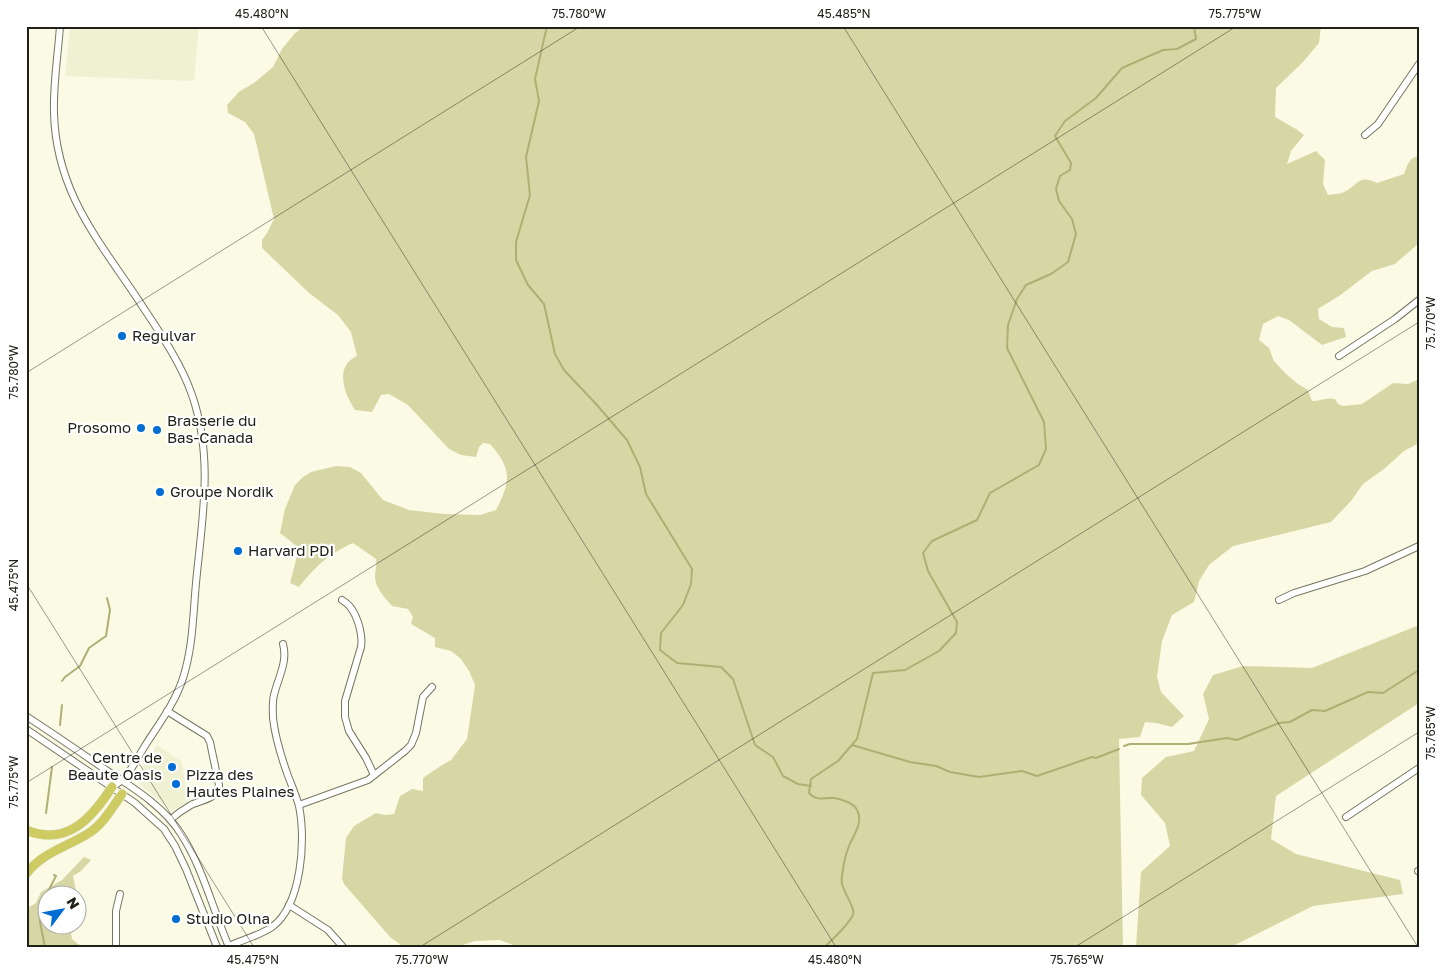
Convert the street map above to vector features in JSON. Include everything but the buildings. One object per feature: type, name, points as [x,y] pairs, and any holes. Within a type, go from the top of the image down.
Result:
[{"type":"highway","points":[[26,830],[50,834],[74,828],[93,814],[112,787]]},
{"type":"highway","points":[[26,874],[45,856],[92,831],[101,823],[122,794]]},
{"type":"street","points":[[60,26],[54,110],[58,149],[67,181],[77,206],[90,229],[177,361],[191,392],[202,432],[205,455],[206,489],[187,664],[181,684],[167,711],[122,780],[112,787]]},
{"type":"street","points":[[1365,135],[1378,124],[1419,64]]},
{"type":"street","points":[[1339,356],[1395,319],[1419,300]]},
{"type":"street","points":[[1279,600],[1294,593],[1365,571],[1419,546]]},
{"type":"street","points":[[342,600],[351,608],[362,640],[362,647],[344,701],[345,717],[349,731],[374,775]]},
{"type":"street","points":[[26,716],[122,780],[170,819],[191,851],[228,946],[271,927],[284,914],[289,906],[301,860],[302,835],[299,805],[286,770],[274,719],[274,695],[285,658],[284,644]]},
{"type":"street","points":[[299,805],[361,783],[406,751],[416,733],[423,697],[432,687]]},
{"type":"street","points":[[167,711],[207,736],[219,785],[215,794],[192,805],[170,819]]},
{"type":"street","points":[[26,729],[122,794],[158,823],[170,837],[186,869],[217,947]]},
{"type":"street","points":[[1346,817],[1419,768]]},
{"type":"street","points":[[122,780],[122,794]]},
{"type":"street","points":[[116,947],[116,911],[120,894]]},
{"type":"street","points":[[289,906],[328,930],[343,947]]},
{"type":"shaded area","points":[[70,26],[199,26],[194,81],[65,76]]},
{"type":"shaded area","points":[[157,745],[182,762],[188,801],[171,810],[139,782],[138,776]]},
{"type":"green space","points":[[305,26],[1321,26],[1319,43],[1303,62],[1276,88],[1275,117],[1304,135],[1291,151],[1287,164],[1316,151],[1325,160],[1323,184],[1328,195],[1344,192],[1362,180],[1377,183],[1404,174],[1411,160],[1419,156],[1419,243],[1395,264],[1372,271],[1318,309],[1319,319],[1332,327],[1344,328],[1346,337],[1322,345],[1289,320],[1278,316],[1263,324],[1259,340],[1269,348],[1274,361],[1285,373],[1308,390],[1312,401],[1335,399],[1338,404],[1343,406],[1362,404],[1393,383],[1408,384],[1419,379],[1419,443],[1404,451],[1363,484],[1351,501],[1331,522],[1233,546],[1209,565],[1199,581],[1194,602],[1172,615],[1162,641],[1157,677],[1161,692],[1184,716],[1172,727],[1145,722],[1140,737],[1119,739],[1123,947],[519,947],[500,940],[475,941],[457,947],[421,947],[401,945],[390,937],[344,884],[342,879],[346,838],[354,826],[376,813],[394,814],[400,796],[412,789],[423,791],[423,778],[451,760],[467,739],[475,685],[461,659],[451,651],[435,647],[435,638],[411,624],[413,617],[408,609],[392,606],[389,603],[375,581],[376,559],[353,543],[323,562],[299,587],[290,583],[299,548],[280,533],[285,509],[295,485],[303,477],[311,472],[336,466],[350,467],[361,473],[383,500],[409,510],[444,514],[480,515],[496,510],[504,491],[507,476],[506,468],[490,444],[483,443],[479,447],[476,457],[461,455],[449,449],[408,405],[389,394],[381,395],[372,412],[355,410],[347,396],[343,381],[345,366],[357,356],[351,332],[338,315],[309,293],[262,248],[262,240],[274,219],[254,134],[245,122],[228,113],[227,105],[240,91],[254,83],[273,67],[282,49],[295,33]]},
{"type":"green space","points":[[1419,625],[1419,703],[1276,796],[1271,839],[1296,854],[1400,880],[1403,894],[1313,906],[1231,947],[1136,947],[1141,872],[1170,846],[1165,823],[1141,795],[1142,778],[1166,757],[1194,751],[1209,719],[1203,694],[1213,675],[1243,666],[1312,668]]},
{"type":"green space","points":[[84,857],[91,860],[81,871],[73,876],[75,886],[52,886],[62,880]]},
{"type":"green space","points":[[38,899],[38,936],[72,936],[72,939],[78,944],[86,947],[26,947],[26,909],[36,903]]},
{"type":"waterway","points":[[547,26],[535,79],[539,101],[526,157],[530,195],[516,242],[516,260],[528,285],[544,304],[555,354],[564,370],[627,440],[640,467],[646,494],[692,569],[691,584],[683,605],[661,633],[660,650],[677,663],[721,667],[733,679],[755,745],[773,757],[783,776],[798,784],[811,786]]},
{"type":"waterway","points":[[825,947],[844,928],[853,915],[853,909],[843,888],[842,878],[846,855],[859,824],[859,815],[853,805],[840,799],[812,796],[809,793],[811,779],[838,761],[857,739],[873,673],[905,670],[939,651],[956,633],[957,622],[928,571],[923,553],[932,541],[977,520],[990,493],[1039,465],[1046,449],[1044,422],[1007,348],[1008,325],[1017,299],[1026,285],[1051,274],[1068,262],[1076,234],[1072,219],[1059,201],[1056,189],[1060,176],[1070,170],[1071,163],[1055,136],[1065,121],[1096,98],[1122,68],[1163,50],[1177,49],[1196,39],[1194,26]]},
{"type":"waterway","points":[[62,681],[80,666],[89,648],[106,636],[110,610],[107,598]]},
{"type":"waterway","points":[[1124,746],[1130,744],[1188,744],[1227,738],[1237,740],[1279,723],[1290,722],[1312,710],[1325,711],[1368,692],[1383,693],[1419,670]]},
{"type":"waterway","points":[[60,725],[62,705]]},
{"type":"waterway","points":[[852,745],[910,762],[936,766],[950,772],[979,777],[1022,771],[1037,776],[1119,749]]},
{"type":"waterway","points":[[46,813],[52,767]]},
{"type":"waterway","points":[[45,947],[40,922],[42,903],[56,876],[54,875]]},
{"type":"place","name":"Regulvar","points":[[122,336]]},
{"type":"place","name":"Prosomo","points":[[141,428]]},
{"type":"place","name":"Brasserie du Bas-Canada","points":[[157,430]]},
{"type":"place","name":"Groupe Nordik","points":[[160,492]]},
{"type":"place","name":"Harvard PDI","points":[[238,551]]},
{"type":"place","name":"Centre de Beaute Oasis","points":[[172,767]]},
{"type":"place","name":"Pizza des Hautes Plaines","points":[[176,784]]},
{"type":"place","name":"Studio Olna","points":[[176,919]]}]
